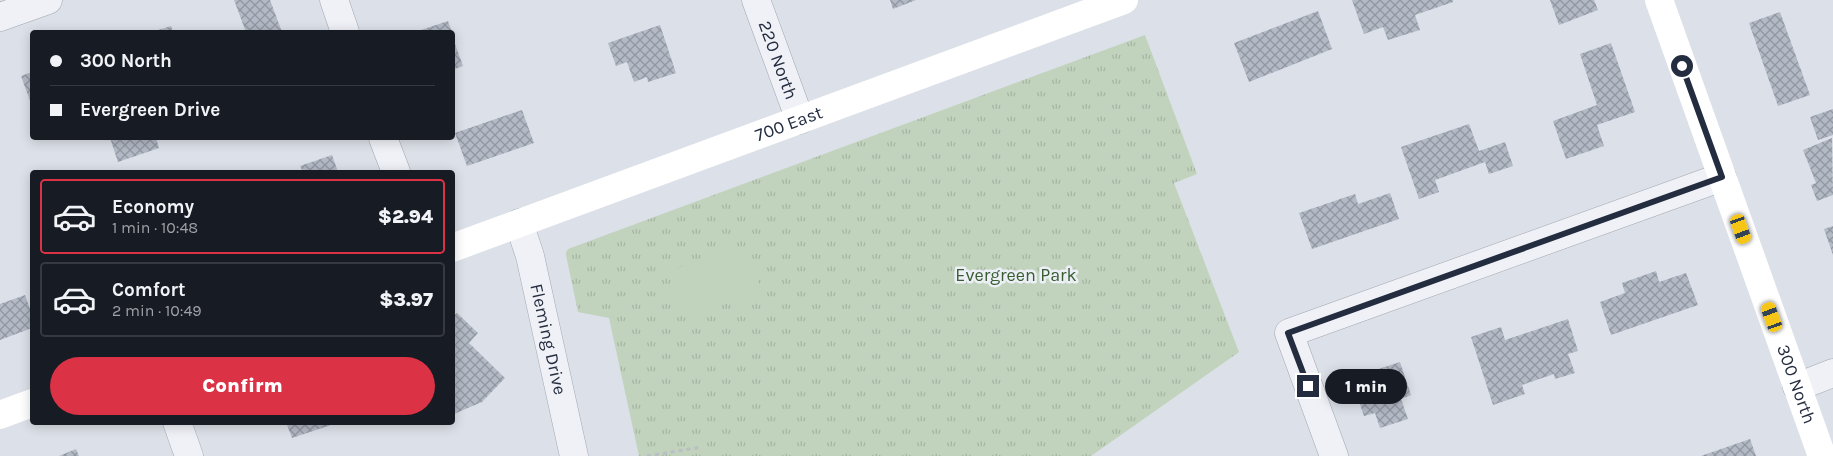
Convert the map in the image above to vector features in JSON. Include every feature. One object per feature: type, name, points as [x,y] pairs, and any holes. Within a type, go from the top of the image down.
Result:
[{"type":"street","points":[[0,17],[48,0]]},
{"type":"street","points":[[334,0],[344,30]]},
{"type":"street","name":"220 North","points":[[756,0],[800,120]]},
{"type":"street","name":"700 East","points":[[455,247],[1124,0]]},
{"type":"street","name":"300 North","points":[[1659,0],[1822,456]]},
{"type":"street","points":[[385,140],[395,170]]},
{"type":"street","points":[[1334,456],[1288,333],[1722,177]]},
{"type":"street","name":"Fleming Drive","points":[[519,223],[530,256],[574,456]]},
{"type":"street","points":[[1797,387],[1833,374]]},
{"type":"street","points":[[0,415],[30,404]]},
{"type":"street","points":[[178,425],[189,456]]},
{"type":"path","points":[[647,456],[702,447]]},
{"type":"green space","name":"Evergreen Park","points":[[1145,35],[1197,174],[1174,183],[1239,352],[1091,456],[639,456],[609,318],[578,312],[566,255],[568,249]]},
{"type":"green space","points":[[748,247],[762,293],[683,316],[670,270]]},
{"type":"building","points":[[234,0],[270,0],[281,30],[245,30]]},
{"type":"building","points":[[890,0],[916,0],[893,9]]},
{"type":"building","points":[[1352,0],[1453,0],[1453,2],[1415,15],[1420,30],[1388,40],[1383,27],[1364,34]]},
{"type":"building","points":[[1550,0],[1594,0],[1598,10],[1559,25]]},
{"type":"building","points":[[1318,11],[1332,49],[1249,82],[1234,43]]},
{"type":"building","points":[[1780,12],[1810,95],[1778,106],[1749,23]]},
{"type":"building","points":[[448,21],[451,30],[421,30]]},
{"type":"building","points":[[660,25],[676,73],[648,82],[647,77],[634,82],[627,62],[616,66],[608,43]]},
{"type":"building","points":[[171,26],[172,30],[158,30]]},
{"type":"building","points":[[1611,43],[1635,112],[1597,125],[1604,146],[1566,159],[1553,121],[1597,105],[1580,54]]},
{"type":"building","points":[[455,44],[463,66],[455,69]]},
{"type":"building","points":[[30,73],[30,101],[21,76]]},
{"type":"building","points":[[1833,109],[1833,135],[1818,140],[1810,117]]},
{"type":"building","points":[[522,110],[534,143],[467,166],[455,133]]},
{"type":"building","points":[[1469,124],[1479,151],[1505,142],[1513,166],[1489,174],[1485,162],[1435,180],[1439,192],[1419,199],[1401,147]]},
{"type":"building","points":[[1832,138],[1833,195],[1817,201],[1811,185],[1816,183],[1803,150]]},
{"type":"building","points":[[111,140],[157,140],[159,148],[118,162]]},
{"type":"building","points":[[332,155],[337,170],[302,170],[300,166]]},
{"type":"building","points":[[1390,193],[1399,219],[1312,249],[1299,213],[1355,194],[1358,204]]},
{"type":"building","points":[[1833,226],[1833,255],[1824,229]]},
{"type":"building","points":[[1656,271],[1659,282],[1686,273],[1698,305],[1611,335],[1600,302],[1625,293],[1622,283]]},
{"type":"building","points":[[25,295],[30,309],[30,329],[0,340],[0,304]]},
{"type":"building","points":[[457,313],[478,333],[469,343],[505,378],[482,402],[455,414],[455,315]]},
{"type":"building","points":[[1568,319],[1578,351],[1568,354],[1575,373],[1555,379],[1554,374],[1522,385],[1525,394],[1493,405],[1471,337],[1501,327],[1505,340]]},
{"type":"building","points":[[1400,362],[1411,395],[1401,399],[1408,419],[1380,428],[1375,413],[1364,416],[1351,378]]},
{"type":"building","points":[[287,425],[331,425],[292,438]]},
{"type":"building","points":[[1750,439],[1756,456],[1701,456]]},
{"type":"building","points":[[76,449],[79,456],[59,456]]},
{"type":"route","points":[[1308,386],[1288,333],[1722,177],[1682,66]]}]
